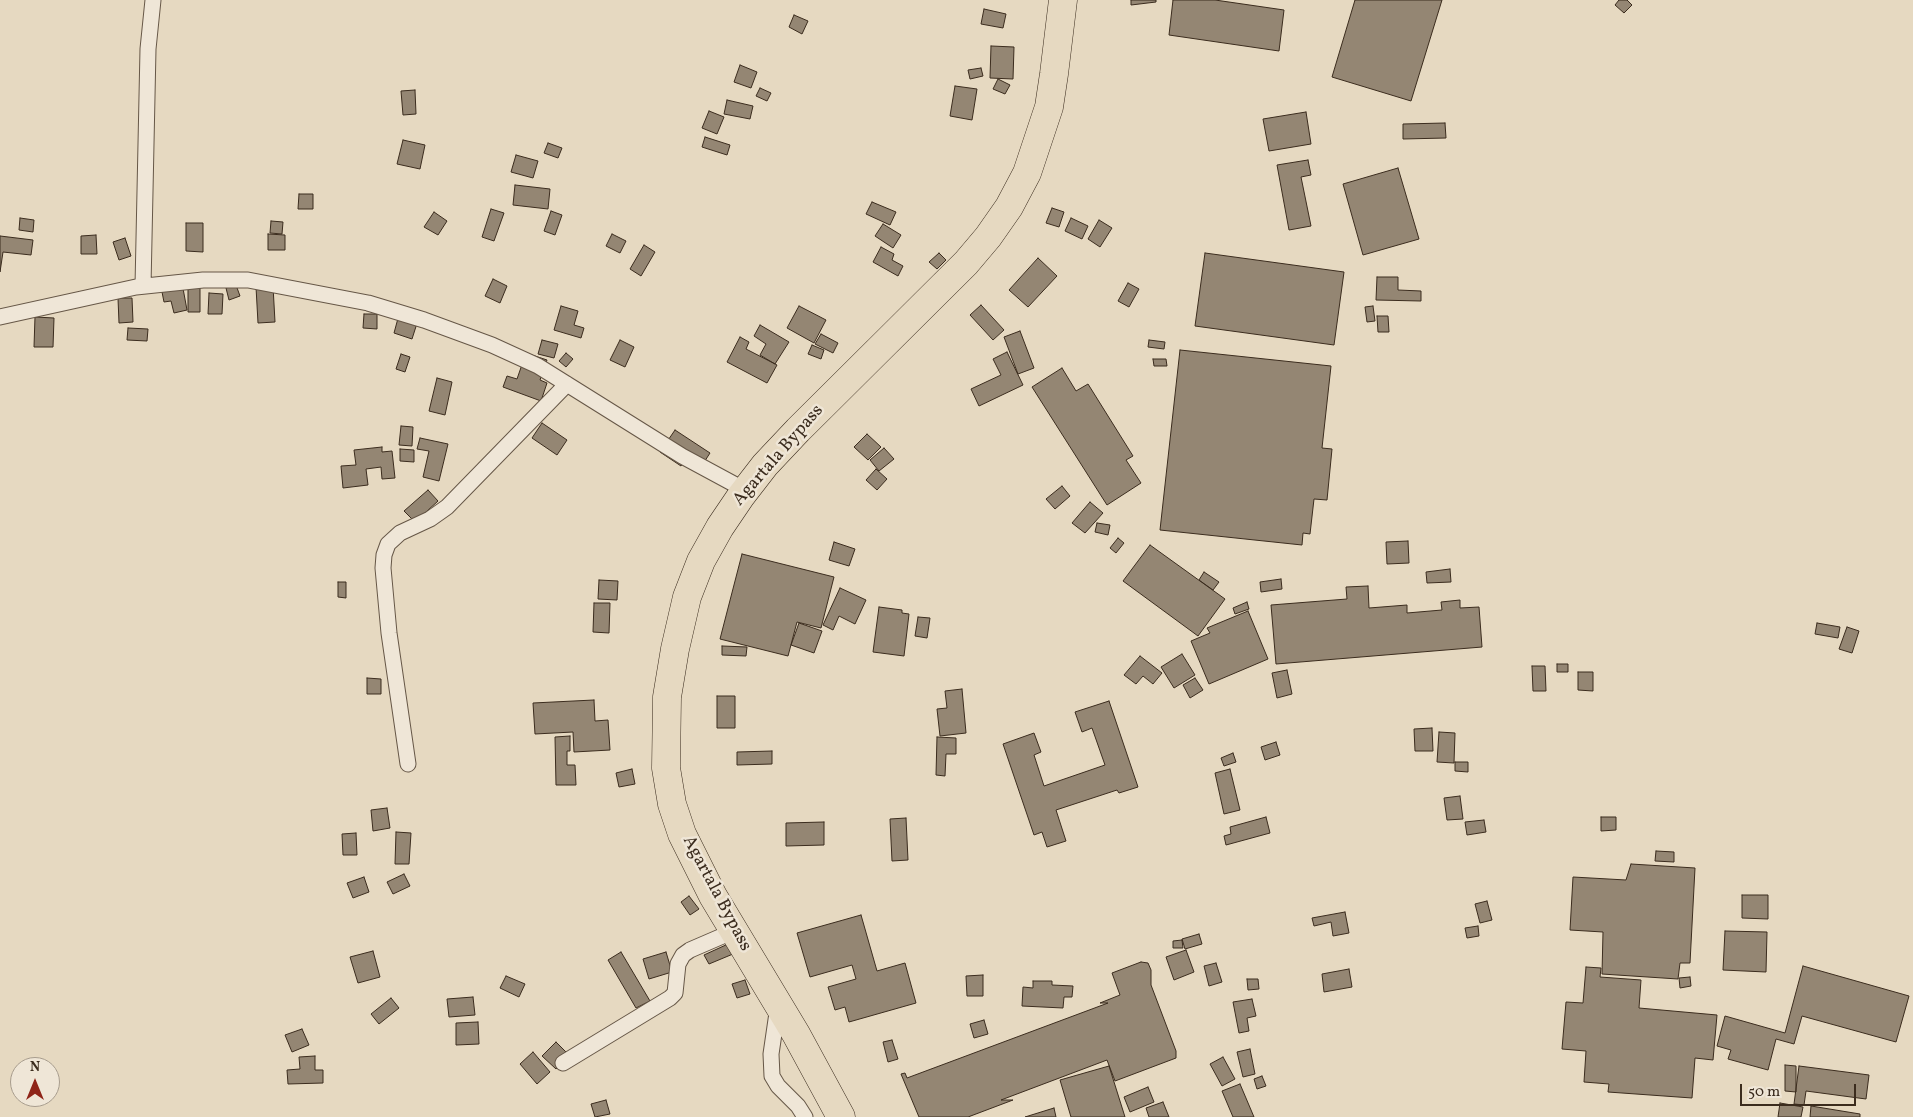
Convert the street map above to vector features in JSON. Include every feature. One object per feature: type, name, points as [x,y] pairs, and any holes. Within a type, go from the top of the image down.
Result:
[{"type":"highway","name":"Agartala Bypass","points":[[841,1117],[778,1004],[713,896],[682,834],[672,804],[666,768],[665,740],[673,659],[687,597],[701,561],[745,490],[765,465],[798,430],[966,264],[1009,207],[1027,173],[1049,107],[1063,0]]},
{"type":"street","points":[[143,286],[148,48],[153,0]]},
{"type":"street","points":[[0,317],[143,286],[203,280],[248,280],[368,303],[424,320],[492,345],[538,366],[682,456],[745,490]]},
{"type":"street","points":[[408,764],[389,633],[383,568],[384,555],[388,544],[400,533],[430,519],[446,507],[567,384]]},
{"type":"street","points":[[563,1064],[670,998],[675,993],[678,964],[683,956],[690,950],[734,931]]},
{"type":"street","points":[[778,1004],[771,1054],[772,1076],[778,1086],[798,1106],[805,1117]]},
{"type":"building","points":[[1131,0],[1156,0],[1156,2],[1131,5]]},
{"type":"building","points":[[1173,0],[1215,0],[1284,10],[1279,51],[1169,35]]},
{"type":"building","points":[[1355,0],[1442,0],[1411,101],[1332,77]]},
{"type":"building","points":[[1619,0],[1627,0],[1632,5],[1624,13],[1615,5]]},
{"type":"building","points":[[984,9],[1006,14],[1003,28],[981,24]]},
{"type":"building","points":[[794,15],[808,21],[802,34],[789,27]]},
{"type":"building","points":[[991,46],[1014,47],[1013,79],[990,78]]},
{"type":"building","points":[[740,65],[757,72],[751,88],[734,82]]},
{"type":"building","points":[[981,68],[983,76],[970,79],[968,70]]},
{"type":"building","points":[[998,79],[1010,85],[1005,94],[993,89]]},
{"type":"building","points":[[955,86],[977,89],[972,120],[950,116]]},
{"type":"building","points":[[760,88],[771,93],[767,101],[756,96]]},
{"type":"building","points":[[415,90],[416,114],[403,115],[401,91]]},
{"type":"building","points":[[727,100],[753,106],[750,119],[724,114]]},
{"type":"building","points":[[709,111],[724,117],[717,134],[702,128]]},
{"type":"building","points":[[1306,112],[1311,144],[1269,151],[1263,119]]},
{"type":"building","points":[[1445,123],[1446,138],[1403,139],[1403,124]]},
{"type":"building","points":[[705,137],[730,145],[727,155],[702,147]]},
{"type":"building","points":[[403,140],[425,145],[420,169],[397,164]]},
{"type":"building","points":[[548,143],[562,148],[558,158],[544,153]]},
{"type":"building","points":[[516,155],[538,161],[533,178],[511,172]]},
{"type":"building","points":[[1308,160],[1311,175],[1301,177],[1311,226],[1289,230],[1277,165]]},
{"type":"building","points":[[1398,168],[1419,239],[1363,255],[1343,184]]},
{"type":"building","points":[[515,185],[550,189],[548,209],[513,205]]},
{"type":"building","points":[[299,194],[313,194],[313,209],[298,209]]},
{"type":"building","points":[[872,202],[896,212],[890,225],[866,214]]},
{"type":"building","points":[[1052,208],[1064,212],[1059,227],[1046,223]]},
{"type":"building","points":[[491,209],[504,213],[494,241],[482,237]]},
{"type":"building","points":[[551,211],[562,215],[555,235],[544,231]]},
{"type":"building","points":[[434,212],[447,221],[438,235],[424,227]]},
{"type":"building","points":[[20,218],[34,220],[33,232],[19,230]]},
{"type":"building","points":[[1071,218],[1088,226],[1082,239],[1065,231]]},
{"type":"building","points":[[1099,220],[1112,228],[1100,247],[1088,239]]},
{"type":"building","points":[[271,221],[283,222],[282,234],[270,233]]},
{"type":"building","points":[[186,223],[203,223],[203,252],[186,251]]},
{"type":"building","points":[[883,224],[901,235],[893,248],[875,236]]},
{"type":"building","points":[[268,234],[285,235],[285,250],[268,250]]},
{"type":"building","points":[[612,234],[626,241],[620,253],[606,246]]},
{"type":"building","points":[[96,235],[97,254],[81,254],[81,236]]},
{"type":"building","points":[[0,236],[33,240],[31,255],[3,252],[0,272]]},
{"type":"building","points":[[125,238],[131,256],[119,260],[113,242]]},
{"type":"building","points":[[644,245],[655,252],[641,276],[630,269]]},
{"type":"building","points":[[881,247],[894,254],[892,260],[903,266],[898,276],[873,262]]},
{"type":"building","points":[[939,253],[946,260],[937,269],[929,262]]},
{"type":"building","points":[[1205,253],[1344,272],[1334,345],[1195,326]]},
{"type":"building","points":[[1038,258],[1057,276],[1028,307],[1009,290]]},
{"type":"building","points":[[1377,277],[1398,277],[1398,290],[1421,291],[1421,301],[1376,300]]},
{"type":"building","points":[[493,279],[507,286],[500,303],[485,296]]},
{"type":"building","points":[[182,283],[187,310],[174,313],[171,301],[164,302],[161,287]]},
{"type":"building","points":[[1128,283],[1139,289],[1129,307],[1118,301]]},
{"type":"building","points":[[236,285],[240,296],[229,300],[226,288]]},
{"type":"building","points":[[273,286],[275,322],[258,323],[256,287]]},
{"type":"building","points":[[188,287],[200,287],[200,312],[188,312]]},
{"type":"building","points":[[209,293],[223,294],[222,314],[208,314]]},
{"type":"building","points":[[118,298],[132,298],[133,322],[119,323]]},
{"type":"building","points":[[981,305],[1004,330],[993,340],[970,315]]},
{"type":"building","points":[[561,306],[578,311],[574,325],[584,328],[581,338],[554,330]]},
{"type":"building","points":[[799,306],[826,320],[814,343],[787,328]]},
{"type":"building","points":[[1373,306],[1375,321],[1367,322],[1365,307]]},
{"type":"building","points":[[400,311],[419,317],[412,339],[394,333]]},
{"type":"building","points":[[364,314],[377,314],[377,329],[363,328]]},
{"type":"building","points":[[1377,316],[1388,316],[1389,332],[1378,332]]},
{"type":"building","points":[[35,317],[54,318],[53,347],[34,347]]},
{"type":"building","points":[[760,325],[789,342],[775,364],[760,355],[766,344],[754,336]]},
{"type":"building","points":[[128,328],[148,329],[147,341],[127,340]]},
{"type":"building","points":[[1020,331],[1034,368],[1018,374],[1004,337]]},
{"type":"building","points":[[821,334],[838,343],[833,353],[815,344]]},
{"type":"building","points":[[740,337],[749,342],[746,349],[777,365],[767,383],[727,362]]},
{"type":"building","points":[[542,340],[558,344],[554,358],[538,354]]},
{"type":"building","points":[[620,340],[634,347],[625,367],[610,360]]},
{"type":"building","points":[[1149,340],[1165,342],[1164,349],[1148,347]]},
{"type":"building","points":[[812,345],[824,350],[821,359],[808,354]]},
{"type":"building","points":[[1180,350],[1331,366],[1322,448],[1332,449],[1327,500],[1314,499],[1310,534],[1303,533],[1302,545],[1160,530]]},
{"type":"building","points":[[1007,352],[1023,385],[979,406],[971,389],[1001,375],[993,359]]},
{"type":"building","points":[[526,353],[547,360],[540,380],[547,383],[541,401],[503,387],[507,376],[517,379]]},
{"type":"building","points":[[566,353],[573,359],[566,367],[559,361]]},
{"type":"building","points":[[401,354],[410,357],[405,372],[396,369]]},
{"type":"building","points":[[1153,359],[1166,359],[1167,366],[1154,366]]},
{"type":"building","points":[[1062,368],[1076,391],[1088,384],[1133,456],[1126,460],[1141,483],[1107,505],[1032,387]]},
{"type":"building","points":[[437,378],[452,382],[445,415],[429,411]]},
{"type":"building","points":[[542,423],[567,440],[557,455],[532,438]]},
{"type":"building","points":[[401,426],[413,427],[412,446],[399,445]]},
{"type":"building","points":[[675,430],[710,453],[701,467],[687,457],[681,466],[660,452]]},
{"type":"building","points":[[867,434],[881,447],[868,460],[854,447]]},
{"type":"building","points":[[420,438],[448,444],[439,481],[423,477],[429,451],[417,449]]},
{"type":"building","points":[[382,447],[382,452],[392,451],[395,478],[382,479],[381,467],[366,469],[368,485],[343,488],[341,466],[356,465],[354,450]]},
{"type":"building","points":[[884,448],[894,459],[879,471],[870,460]]},
{"type":"building","points":[[400,449],[414,450],[414,462],[400,461]]},
{"type":"building","points":[[876,469],[887,479],[877,490],[866,480]]},
{"type":"building","points":[[1062,486],[1070,496],[1055,509],[1046,499]]},
{"type":"building","points":[[428,490],[438,501],[415,522],[404,511]]},
{"type":"building","points":[[1090,502],[1103,513],[1085,533],[1072,523]]},
{"type":"building","points":[[1097,523],[1110,525],[1108,535],[1095,532]]},
{"type":"building","points":[[1118,538],[1124,543],[1116,553],[1110,548]]},
{"type":"building","points":[[1408,541],[1409,563],[1387,564],[1386,542]]},
{"type":"building","points":[[834,542],[855,549],[849,566],[829,560]]},
{"type":"building","points":[[1150,545],[1225,599],[1198,636],[1123,581]]},
{"type":"building","points":[[742,554],[834,577],[821,628],[797,622],[788,656],[720,639]]},
{"type":"building","points":[[1450,569],[1451,582],[1427,583],[1426,572]]},
{"type":"building","points":[[1204,572],[1219,582],[1213,590],[1199,580]]},
{"type":"building","points":[[1281,579],[1282,589],[1261,592],[1260,582]]},
{"type":"building","points":[[599,580],[618,581],[617,600],[598,599]]},
{"type":"building","points":[[338,582],[346,582],[346,598],[338,597]]},
{"type":"building","points":[[1368,586],[1369,608],[1407,605],[1407,613],[1442,610],[1441,602],[1460,600],[1460,608],[1479,607],[1482,647],[1276,664],[1271,605],[1347,599],[1346,587]]},
{"type":"building","points":[[840,588],[866,600],[855,624],[839,616],[833,630],[823,625]]},
{"type":"building","points":[[1247,602],[1249,609],[1235,614],[1233,608]]},
{"type":"building","points":[[594,603],[610,603],[609,633],[593,632]]},
{"type":"building","points":[[879,607],[902,610],[902,613],[909,614],[904,656],[873,652]]},
{"type":"building","points":[[1248,611],[1268,659],[1209,684],[1191,641],[1210,633],[1207,628]]},
{"type":"building","points":[[918,617],[930,618],[927,638],[915,636]]},
{"type":"building","points":[[799,623],[822,631],[814,653],[791,645]]},
{"type":"building","points":[[1817,623],[1840,627],[1838,638],[1815,634]]},
{"type":"building","points":[[1847,627],[1859,631],[1852,653],[1839,649]]},
{"type":"building","points":[[722,646],[747,647],[746,656],[722,655]]},
{"type":"building","points":[[1182,654],[1195,675],[1174,688],[1161,667]]},
{"type":"building","points":[[1140,656],[1162,673],[1153,684],[1143,676],[1136,684],[1124,675]]},
{"type":"building","points":[[1557,664],[1568,664],[1568,672],[1557,672]]},
{"type":"building","points":[[1532,666],[1545,666],[1546,691],[1533,691]]},
{"type":"building","points":[[1287,670],[1292,694],[1277,698],[1272,673]]},
{"type":"building","points":[[1578,672],[1593,672],[1593,691],[1578,690]]},
{"type":"building","points":[[367,678],[381,679],[381,694],[367,694]]},
{"type":"building","points":[[1195,678],[1203,690],[1190,698],[1183,685]]},
{"type":"building","points":[[962,689],[966,733],[940,736],[937,709],[947,708],[945,691]]},
{"type":"building","points":[[717,696],[735,696],[735,728],[717,728]]},
{"type":"building","points":[[594,700],[595,721],[608,720],[610,750],[574,752],[573,732],[535,734],[533,703]]},
{"type":"building","points":[[1109,701],[1138,787],[1119,793],[1117,790],[1056,810],[1066,841],[1047,847],[1042,832],[1034,835],[1003,744],[1034,733],[1041,752],[1034,755],[1044,786],[1105,765],[1092,728],[1082,732],[1075,712]]},
{"type":"building","points":[[1432,728],[1433,751],[1415,751],[1414,729]]},
{"type":"building","points":[[1439,732],[1455,733],[1454,763],[1437,762]]},
{"type":"building","points":[[570,736],[570,751],[567,751],[567,765],[575,765],[576,785],[556,785],[555,737]]},
{"type":"building","points":[[937,737],[956,738],[956,754],[946,754],[945,776],[936,775]]},
{"type":"building","points":[[1276,742],[1280,755],[1265,760],[1261,747]]},
{"type":"building","points":[[772,751],[772,764],[737,765],[737,752]]},
{"type":"building","points":[[1233,753],[1236,762],[1224,766],[1221,758]]},
{"type":"building","points":[[1455,762],[1468,762],[1468,772],[1455,771]]},
{"type":"building","points":[[632,769],[635,784],[619,787],[616,773]]},
{"type":"building","points":[[1230,769],[1240,810],[1224,814],[1215,773]]},
{"type":"building","points":[[1460,796],[1463,819],[1447,820],[1444,798]]},
{"type":"building","points":[[387,808],[390,828],[373,831],[371,810]]},
{"type":"building","points":[[1266,817],[1270,833],[1226,845],[1224,836],[1231,834],[1230,827]]},
{"type":"building","points":[[1601,817],[1616,817],[1616,830],[1601,831]]},
{"type":"building","points":[[906,818],[908,860],[892,861],[890,819]]},
{"type":"building","points":[[1484,820],[1486,832],[1467,835],[1465,822]]},
{"type":"building","points":[[824,822],[824,845],[786,846],[786,823]]},
{"type":"building","points":[[396,832],[411,833],[409,864],[395,864]]},
{"type":"building","points":[[356,833],[357,855],[343,855],[342,834]]},
{"type":"building","points":[[1656,851],[1674,852],[1674,862],[1655,861]]},
{"type":"building","points":[[1631,864],[1695,868],[1690,963],[1680,963],[1678,979],[1602,974],[1603,932],[1570,930],[1573,877],[1626,880]]},
{"type":"building","points":[[404,874],[410,886],[393,894],[387,882]]},
{"type":"building","points":[[364,877],[369,892],[353,898],[347,883]]},
{"type":"building","points":[[1742,895],[1768,895],[1768,919],[1742,918]]},
{"type":"building","points":[[689,896],[699,909],[690,915],[681,902]]},
{"type":"building","points":[[1487,901],[1492,920],[1480,923],[1475,904]]},
{"type":"building","points":[[1345,912],[1349,933],[1333,936],[1331,922],[1314,926],[1312,918]]},
{"type":"building","points":[[861,915],[877,971],[905,963],[916,1003],[849,1022],[845,1007],[835,1010],[828,987],[856,979],[852,965],[810,977],[797,933]]},
{"type":"building","points":[[1478,926],[1479,936],[1467,938],[1465,928]]},
{"type":"building","points":[[1725,931],[1767,932],[1766,972],[1723,970]]},
{"type":"building","points":[[1199,934],[1202,944],[1185,949],[1182,939]]},
{"type":"building","points":[[1182,940],[1183,948],[1173,948],[1173,941]]},
{"type":"building","points":[[728,944],[733,954],[709,964],[704,955]]},
{"type":"building","points":[[1186,950],[1194,972],[1174,980],[1166,957]]},
{"type":"building","points":[[373,951],[380,977],[358,983],[350,957]]},
{"type":"building","points":[[621,952],[650,1001],[636,1008],[608,960]]},
{"type":"building","points":[[666,952],[672,972],[649,979],[643,959]]},
{"type":"building","points":[[1141,962],[1148,963],[1151,970],[1151,985],[1176,1051],[1176,1058],[1115,1081],[1107,1060],[1001,1100],[1013,1100],[968,1117],[919,1117],[901,1074],[905,1073],[907,1078],[1108,1003],[1100,1003],[1120,995],[1112,973]]},
{"type":"building","points":[[1216,963],[1222,982],[1209,986],[1204,966]]},
{"type":"building","points":[[1803,966],[1909,996],[1896,1042],[1802,1016],[1794,1044],[1776,1039],[1768,1070],[1728,1059],[1731,1050],[1717,1046],[1725,1016],[1785,1033]]},
{"type":"building","points":[[1586,967],[1601,968],[1600,977],[1641,980],[1639,1008],[1717,1015],[1713,1060],[1695,1058],[1692,1098],[1608,1092],[1609,1084],[1584,1082],[1586,1051],[1562,1049],[1566,1002],[1583,1003]]},
{"type":"building","points":[[1349,969],[1352,987],[1324,992],[1322,974]]},
{"type":"building","points":[[983,975],[983,996],[967,996],[966,976]]},
{"type":"building","points":[[506,976],[525,984],[519,997],[500,988]]},
{"type":"building","points":[[1690,977],[1691,986],[1680,988],[1679,978]]},
{"type":"building","points":[[1247,979],[1258,979],[1259,989],[1248,990]]},
{"type":"building","points":[[745,980],[750,994],[737,998],[732,984]]},
{"type":"building","points":[[1033,981],[1052,981],[1052,985],[1073,986],[1072,997],[1064,997],[1063,1008],[1022,1006],[1023,987],[1033,988]]},
{"type":"building","points":[[473,997],[475,1015],[449,1017],[447,999]]},
{"type":"building","points":[[391,998],[399,1008],[379,1024],[371,1014]]},
{"type":"building","points":[[1252,999],[1256,1016],[1247,1018],[1249,1031],[1239,1033],[1233,1002]]},
{"type":"building","points":[[984,1020],[988,1034],[974,1038],[970,1024]]},
{"type":"building","points":[[478,1022],[479,1044],[456,1045],[456,1023]]},
{"type":"building","points":[[302,1029],[309,1045],[292,1052],[285,1035]]},
{"type":"building","points":[[892,1040],[898,1059],[888,1062],[883,1042]]},
{"type":"building","points":[[556,1042],[570,1056],[556,1069],[542,1056]]},
{"type":"building","points":[[1250,1049],[1255,1074],[1243,1077],[1237,1052]]},
{"type":"building","points":[[533,1052],[550,1072],[537,1084],[520,1064]]},
{"type":"building","points":[[315,1056],[315,1070],[323,1070],[323,1083],[288,1084],[287,1070],[300,1069],[299,1057]]},
{"type":"building","points":[[1223,1057],[1235,1079],[1222,1086],[1210,1064]]},
{"type":"building","points":[[1785,1065],[1796,1066],[1796,1092],[1785,1091]]},
{"type":"building","points":[[1109,1066],[1125,1117],[1071,1117],[1060,1080]]},
{"type":"building","points":[[1799,1066],[1869,1075],[1866,1099],[1806,1091],[1804,1105],[1794,1104]]},
{"type":"building","points":[[1262,1076],[1266,1086],[1257,1089],[1254,1079]]},
{"type":"building","points":[[1240,1084],[1254,1117],[1233,1117],[1222,1091]]},
{"type":"building","points":[[1148,1087],[1154,1102],[1130,1112],[1124,1097]]},
{"type":"building","points":[[606,1100],[610,1114],[595,1117],[591,1104]]},
{"type":"building","points":[[1163,1102],[1169,1117],[1149,1117],[1146,1108]]},
{"type":"building","points":[[1780,1103],[1803,1107],[1801,1117],[1778,1117]]},
{"type":"building","points":[[1811,1106],[1860,1114],[1860,1117],[1810,1117]]},
{"type":"building","points":[[1054,1108],[1056,1117],[1025,1117]]}]
